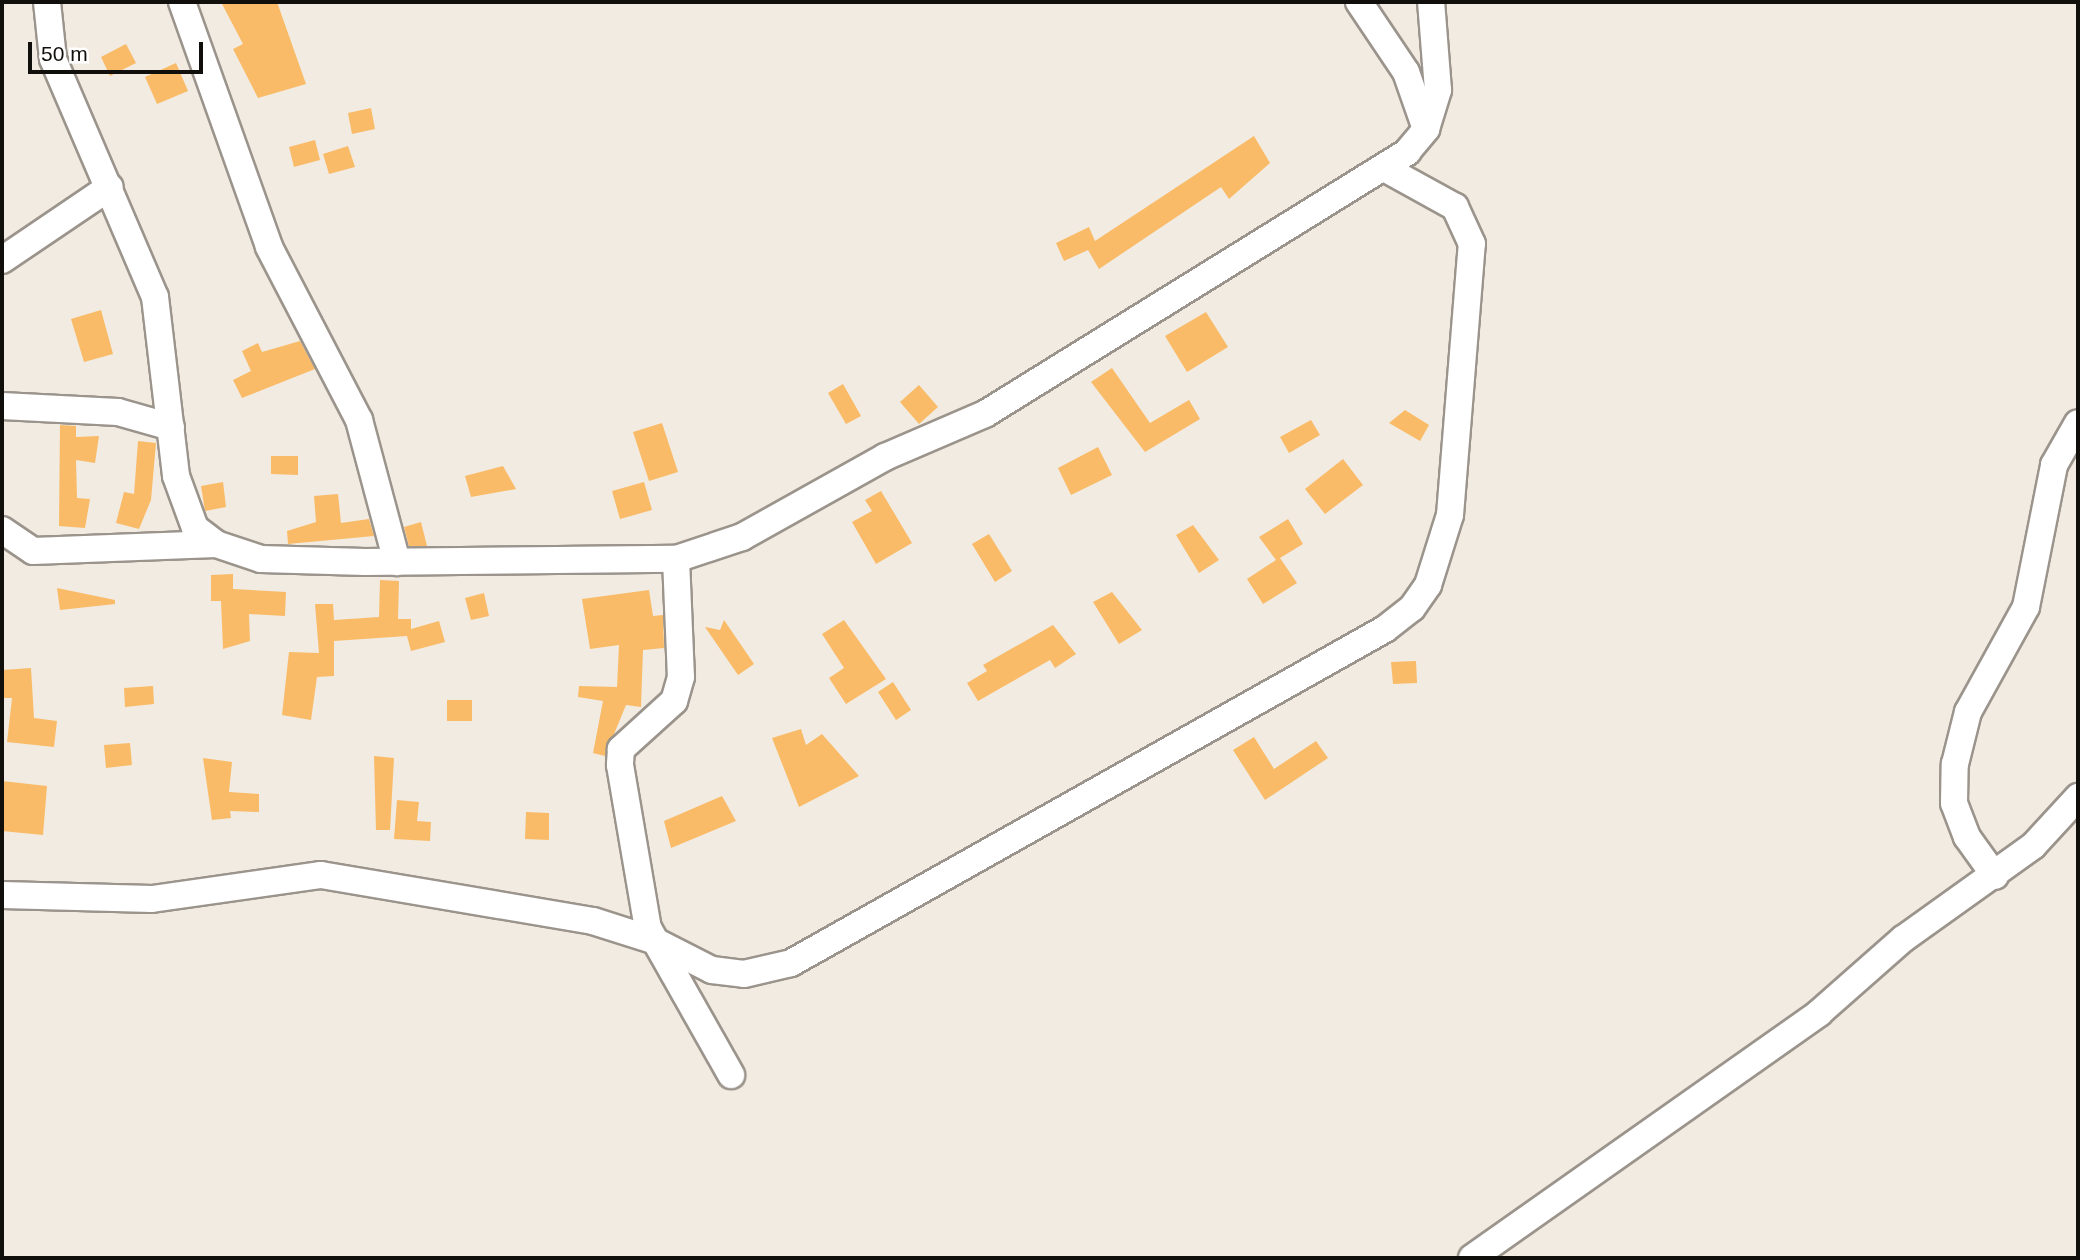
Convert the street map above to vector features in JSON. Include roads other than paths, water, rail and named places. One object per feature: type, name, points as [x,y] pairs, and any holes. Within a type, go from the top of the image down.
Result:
[{"type":"street","points":[[47,2],[52,59],[110,187],[155,297],[182,502],[195,528],[216,544],[261,559],[397,562],[676,559],[742,537],[885,457],[985,414],[1384,168],[1426,129],[1438,90],[1431,2]]},
{"type":"street","points":[[181,2],[269,247],[359,420],[397,562]]},
{"type":"street","points":[[1359,2],[1406,72],[1426,129]]},
{"type":"street","points":[[2,895],[152,899],[321,875],[593,921],[653,940],[712,970],[744,974],[791,963],[1385,629],[1412,608],[1433,574],[1450,515],[1472,244],[1455,207],[1384,168]]},
{"type":"street","points":[[2,260],[110,187]]},
{"type":"street","points":[[2,405],[118,412],[171,427]]},
{"type":"street","points":[[1995,876],[1967,837],[1954,803],[1955,764],[1968,712],[2026,607],[2054,465],[2078,423]]},
{"type":"street","points":[[2,530],[33,551],[216,544]]},
{"type":"street","points":[[676,559],[681,677],[674,701],[627,743],[620,765],[639,898],[653,940],[731,1075]]},
{"type":"street","points":[[1472,1258],[1819,1013],[1903,939],[1995,876],[2078,797]]}]
